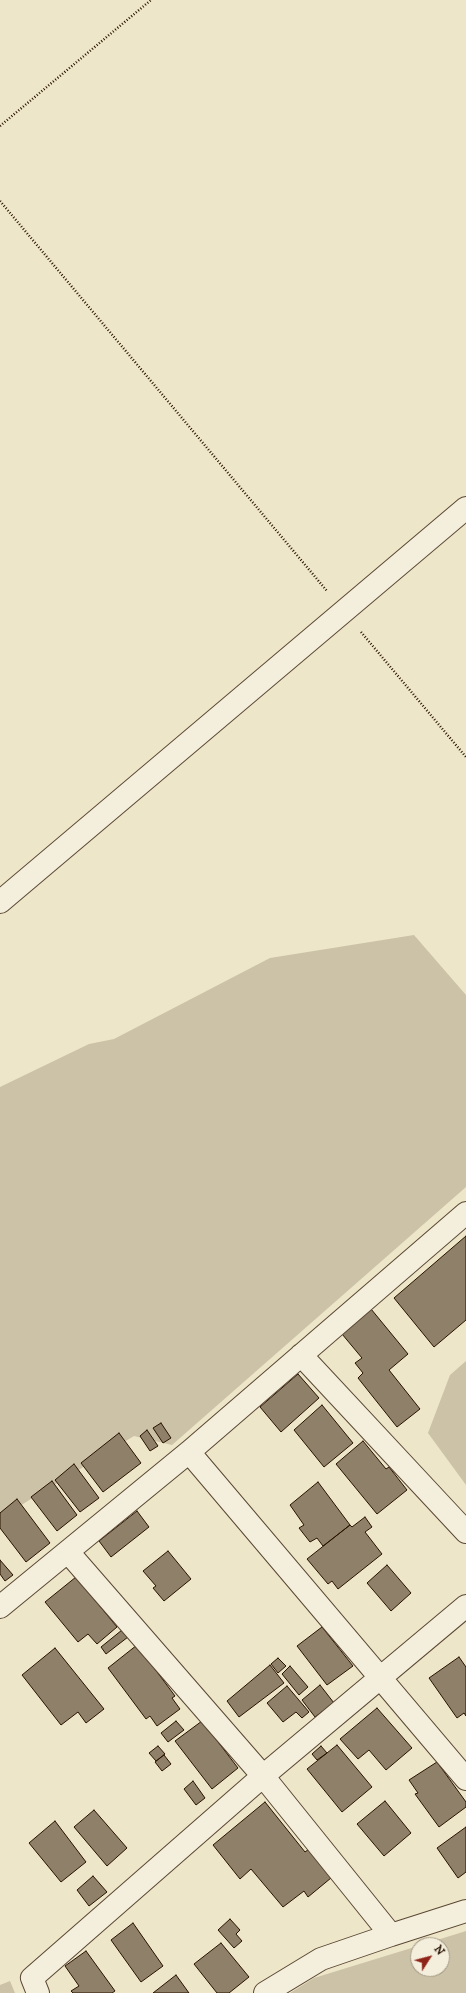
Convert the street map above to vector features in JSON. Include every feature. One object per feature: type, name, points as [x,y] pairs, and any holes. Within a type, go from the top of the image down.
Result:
[{"type":"street","points":[[0,902],[466,508]]},
{"type":"street","points":[[0,1607],[189,1452],[466,1213]]},
{"type":"street","points":[[302,1354],[466,1532]]},
{"type":"street","points":[[189,1452],[380,1679],[466,1778]]},
{"type":"street","points":[[68,1552],[263,1776],[391,1935]]},
{"type":"street","points":[[38,1993],[32,1978],[263,1776],[466,1606]]},
{"type":"street","points":[[265,1993],[321,1959],[466,1911]]},
{"type":"path","points":[[0,126],[151,0]]},
{"type":"path","points":[[0,201],[466,757]]},
{"type":"shaded area","points":[[414,935],[466,995],[466,1187],[172,1445],[134,1436],[0,1518],[0,1087],[89,1044],[114,1039],[270,958]]},
{"type":"shaded area","points":[[466,1361],[466,1485],[428,1433],[450,1375]]},
{"type":"shaded area","points":[[466,1931],[466,1993],[290,1993],[314,1978],[410,1948],[410,1977],[450,1977],[450,1937],[447,1937]]},
{"type":"shaded area","points":[[10,1981],[15,1993],[0,1993],[0,1985]]},
{"type":"building","points":[[466,1236],[466,1320],[434,1347],[394,1298]]},
{"type":"building","points":[[371,1309],[408,1354],[389,1370],[420,1409],[397,1427],[358,1378],[363,1373],[355,1363],[362,1358],[342,1334]]},
{"type":"building","points":[[298,1374],[319,1398],[281,1432],[260,1407]]},
{"type":"building","points":[[322,1405],[353,1443],[324,1467],[294,1430]]},
{"type":"building","points":[[161,1423],[171,1438],[163,1443],[153,1428]]},
{"type":"building","points":[[147,1430],[158,1446],[150,1451],[140,1436]]},
{"type":"building","points":[[119,1433],[141,1463],[103,1492],[81,1463]]},
{"type":"building","points":[[363,1441],[386,1469],[389,1467],[407,1490],[377,1514],[336,1464]]},
{"type":"building","points":[[74,1464],[99,1498],[80,1512],[55,1480]]},
{"type":"building","points":[[52,1481],[77,1515],[57,1531],[31,1497]]},
{"type":"building","points":[[318,1482],[350,1525],[323,1546],[317,1538],[310,1542],[299,1528],[304,1525],[290,1505]]},
{"type":"building","points":[[17,1499],[50,1543],[26,1562],[0,1528],[0,1513]]},
{"type":"building","points":[[137,1511],[149,1527],[111,1557],[99,1541]]},
{"type":"building","points":[[365,1517],[372,1527],[365,1532],[382,1554],[338,1589],[332,1581],[328,1584],[307,1559],[350,1525],[352,1527]]},
{"type":"building","points":[[168,1551],[191,1579],[164,1601],[153,1588],[156,1586],[143,1571]]},
{"type":"building","points":[[0,1560],[13,1575],[5,1581],[0,1574]]},
{"type":"building","points":[[387,1565],[411,1593],[391,1611],[367,1583]]},
{"type":"building","points":[[76,1577],[117,1627],[97,1644],[88,1634],[78,1642],[45,1602]]},
{"type":"building","points":[[322,1627],[353,1666],[327,1685],[297,1646]]},
{"type":"building","points":[[122,1630],[128,1637],[106,1654],[101,1647]]},
{"type":"building","points":[[137,1645],[175,1696],[172,1698],[180,1709],[157,1726],[150,1716],[146,1719],[108,1668]]},
{"type":"building","points":[[55,1648],[104,1709],[86,1723],[78,1712],[61,1725],[22,1675]]},
{"type":"building","points":[[459,1657],[466,1667],[466,1716],[464,1713],[457,1718],[429,1678]]},
{"type":"building","points":[[278,1658],[286,1666],[278,1673],[271,1664]]},
{"type":"building","points":[[270,1665],[284,1683],[239,1717],[227,1701]]},
{"type":"building","points":[[290,1666],[308,1687],[299,1695],[282,1674]]},
{"type":"building","points":[[320,1685],[334,1703],[315,1717],[302,1700]]},
{"type":"building","points":[[287,1686],[309,1712],[302,1718],[296,1712],[283,1722],[267,1703]]},
{"type":"building","points":[[377,1708],[412,1748],[386,1770],[369,1750],[358,1759],[340,1739]]},
{"type":"building","points":[[176,1721],[184,1730],[168,1742],[161,1733]]},
{"type":"building","points":[[202,1721],[238,1768],[212,1789],[175,1741]]},
{"type":"building","points":[[337,1745],[372,1787],[342,1812],[307,1769]]},
{"type":"building","points":[[158,1746],[165,1754],[156,1761],[149,1753]]},
{"type":"building","points":[[321,1746],[327,1753],[317,1760],[312,1754]]},
{"type":"building","points":[[164,1755],[171,1764],[162,1771],[155,1762]]},
{"type":"building","points":[[437,1762],[466,1802],[466,1807],[439,1827],[415,1794],[418,1793],[409,1780]]},
{"type":"building","points":[[193,1781],[205,1798],[196,1805],[184,1789]]},
{"type":"building","points":[[385,1801],[411,1833],[384,1856],[357,1824]]},
{"type":"building","points":[[265,1802],[305,1852],[309,1849],[331,1878],[308,1897],[304,1891],[283,1907],[251,1869],[240,1879],[213,1845]]},
{"type":"building","points":[[94,1810],[127,1848],[107,1866],[74,1827]]},
{"type":"building","points":[[55,1821],[86,1862],[61,1882],[29,1843]]},
{"type":"building","points":[[466,1827],[466,1872],[458,1878],[437,1848]]},
{"type":"building","points":[[93,1876],[107,1892],[89,1906],[77,1890]]},
{"type":"building","points":[[230,1919],[240,1930],[236,1934],[242,1941],[234,1948],[218,1930]]},
{"type":"building","points":[[133,1923],[163,1966],[141,1982],[111,1940]]},
{"type":"building","points":[[221,1943],[249,1977],[229,1993],[217,1993],[194,1964]]},
{"type":"building","points":[[86,1951],[115,1991],[112,1993],[73,1993],[71,1991],[79,1986],[65,1966]]},
{"type":"building","points":[[176,1975],[189,1993],[153,1993]]}]
